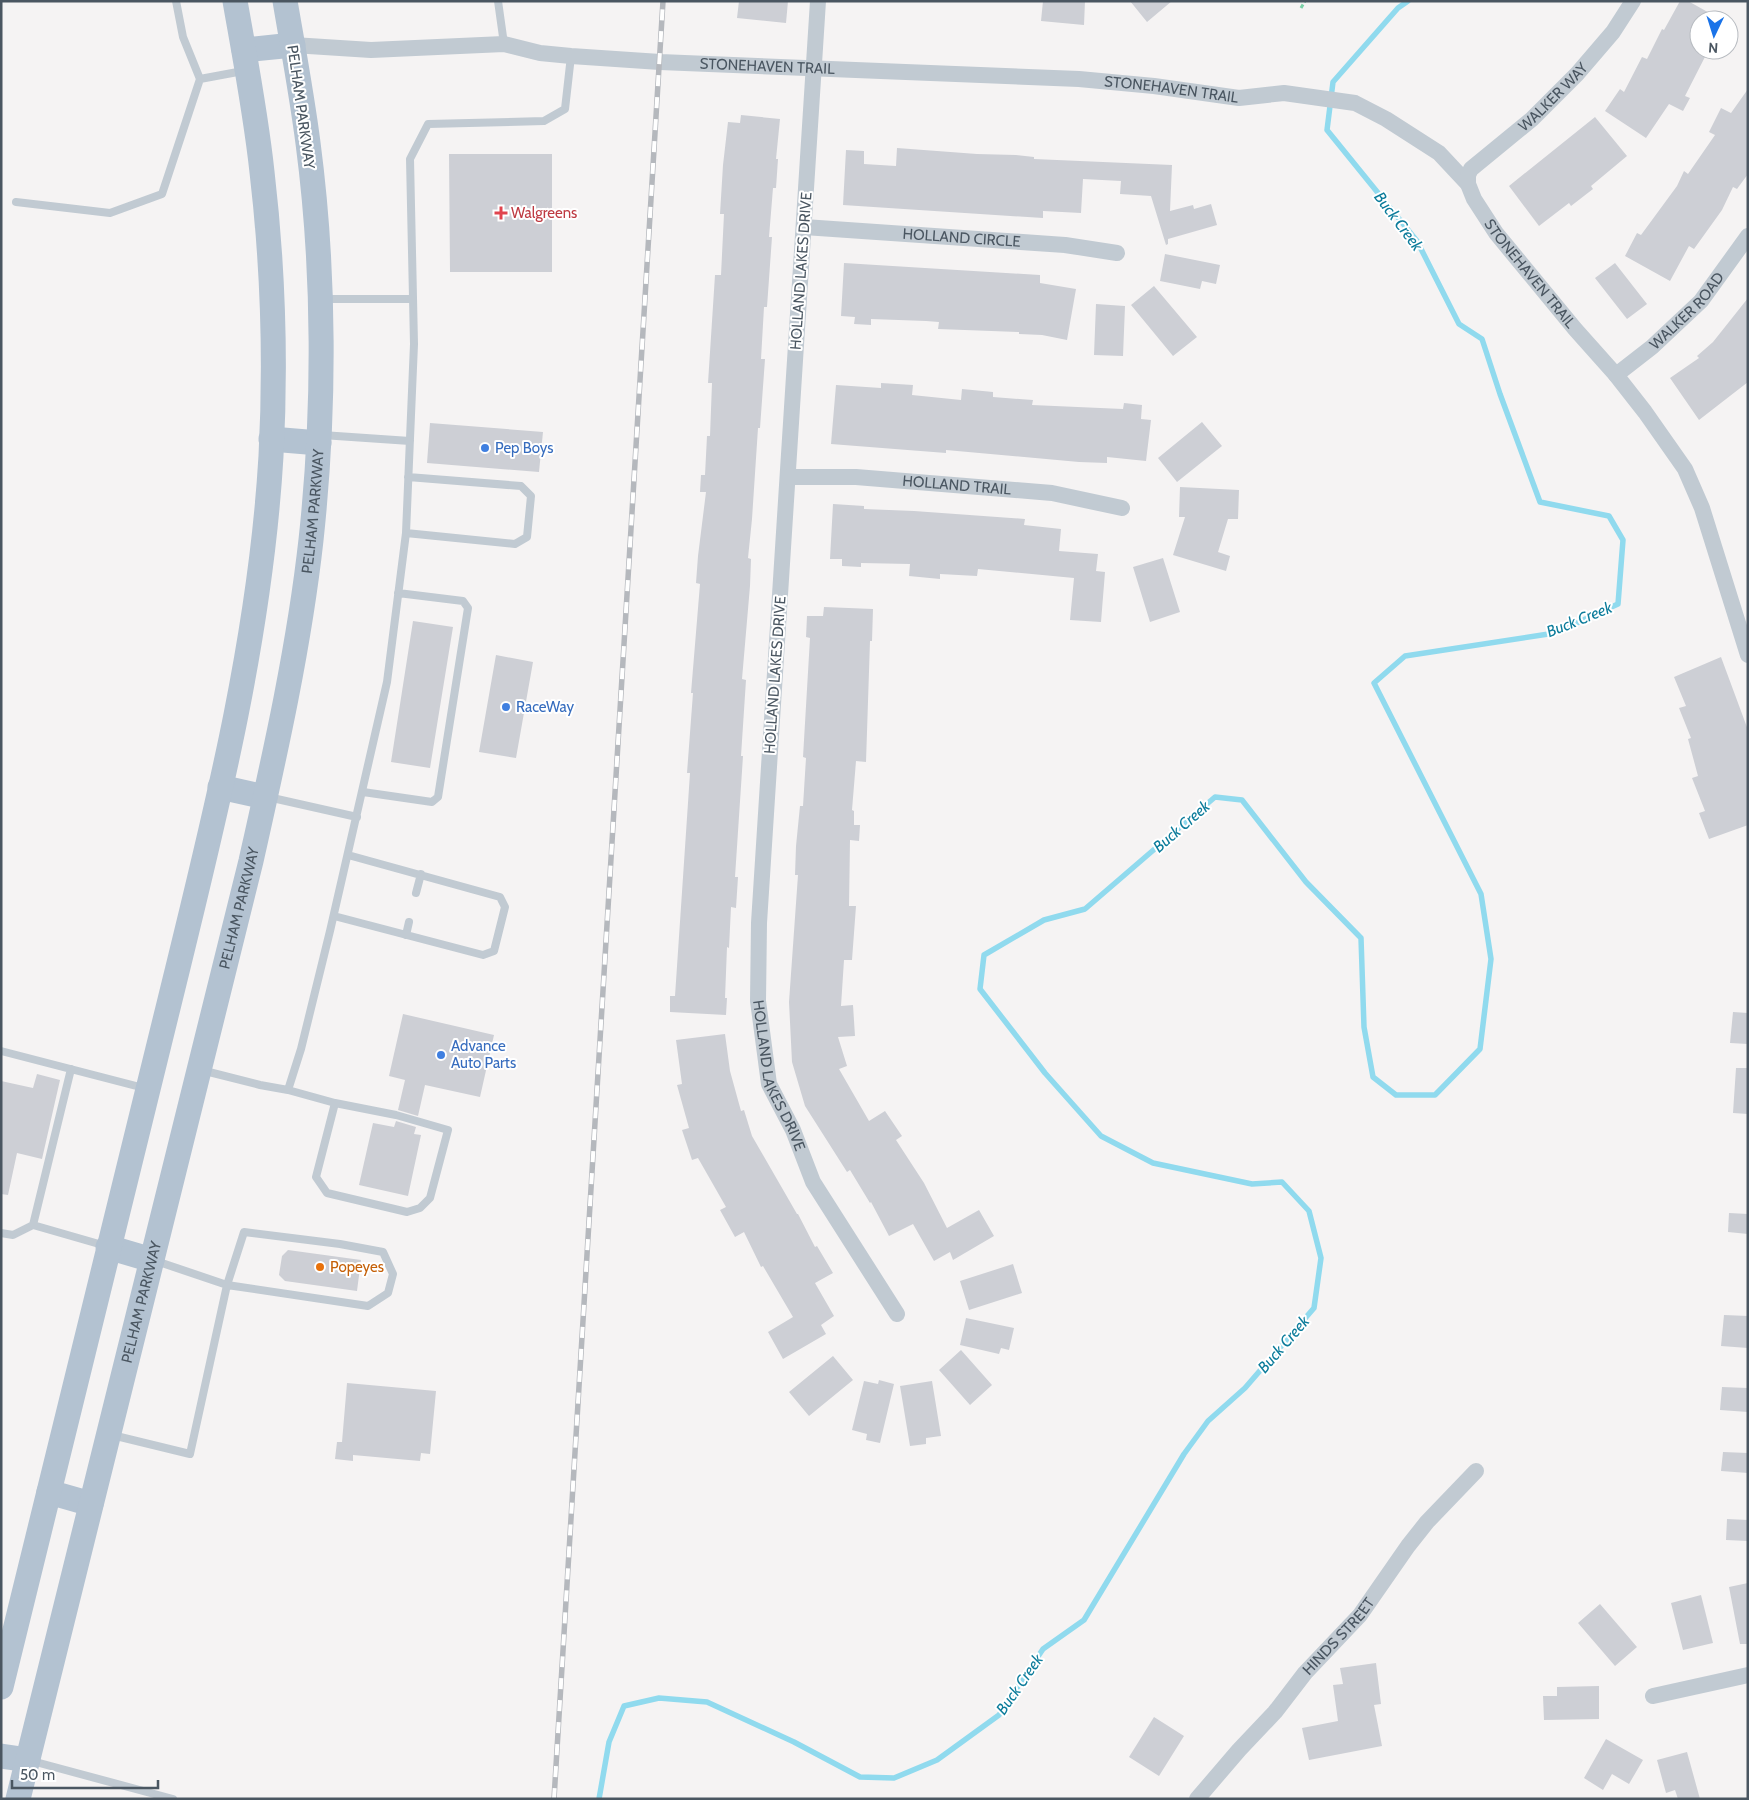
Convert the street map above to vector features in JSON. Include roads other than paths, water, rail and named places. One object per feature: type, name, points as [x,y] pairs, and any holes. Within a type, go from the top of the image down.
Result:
[{"type":"main road","points":[[1,1687],[199,884],[238,705],[254,613],[264,533],[271,439],[273,380],[269,251],[262,172],[246,60],[235,1]]},
{"type":"main road","name":"PELHAM PARKWAY","points":[[18,1799],[266,797],[291,678],[303,606],[319,439],[320,300],[316,218],[309,154],[285,1]]},
{"type":"main road","points":[[246,60],[293,45]]},
{"type":"main road","points":[[271,439],[319,439]]},
{"type":"main road","points":[[220,787],[266,797]]},
{"type":"main road","points":[[108,1247],[152,1260]]},
{"type":"main road","points":[[49,1492],[91,1504]]},
{"type":"main road","points":[[1,1756],[28,1760]]},
{"type":"street","name":"HOLLAND LAKES DRIVE","points":[[818,1],[759,923],[758,1001],[769,1084],[793,1130],[813,1182],[856,1253],[898,1314]]},
{"type":"street","name":"WALKER WAY","points":[[1468,184],[1468,176],[1471,170],[1532,119],[1577,74],[1613,32],[1633,1]]},
{"type":"street","name":"STONEHAVEN TRAIL","points":[[293,45],[371,50],[504,44],[540,52],[571,56],[1079,79],[1154,86],[1239,98],[1284,93],[1355,103],[1386,119],[1439,153],[1468,184],[1474,199],[1496,232],[1575,329],[1616,374],[1686,469],[1702,508],[1748,655]]},
{"type":"street","name":"HOLLAND CIRCLE","points":[[804,227],[1065,245],[1117,253]]},
{"type":"street","name":"WALKER ROAD","points":[[1616,374],[1652,346],[1701,301],[1748,236]]},
{"type":"street","name":"HOLLAND TRAIL","points":[[788,476],[856,477],[1052,493],[1122,508]]},
{"type":"street","name":"HINDS STREET","points":[[1197,1799],[1238,1750],[1275,1712],[1306,1673],[1360,1615],[1408,1546],[1476,1471]]},
{"type":"street","points":[[1652,1696],[1748,1675]]},
{"type":"lane","points":[[16,202],[110,213],[162,194],[200,79],[183,37],[176,1]]},
{"type":"lane","points":[[498,1],[504,44]]},
{"type":"lane","points":[[288,1090],[302,1049],[387,682],[406,533],[414,344],[410,159],[428,124],[544,121],[566,109],[571,56]]},
{"type":"lane","points":[[200,79],[246,60]]},
{"type":"lane","points":[[320,300],[413,300]]},
{"type":"lane","points":[[319,439],[410,441]]},
{"type":"lane","points":[[406,533],[515,544],[527,537],[531,496],[521,486],[408,476]]},
{"type":"lane","points":[[362,792],[432,802],[438,797],[468,608],[463,601],[398,593]]},
{"type":"lane","points":[[266,797],[357,817]]},
{"type":"lane","points":[[334,916],[483,955],[494,951],[505,907],[500,897],[348,855]]},
{"type":"lane","points":[[416,893],[421,874]]},
{"type":"lane","points":[[406,935],[409,922]]},
{"type":"lane","points":[[1,1051],[148,1090]]},
{"type":"lane","points":[[33,1225],[71,1069]]},
{"type":"lane","points":[[199,1069],[260,1085],[404,1116],[449,1132],[430,1198],[420,1208],[407,1212],[327,1193],[316,1177],[335,1102]]},
{"type":"lane","points":[[1,1233],[13,1235],[33,1225],[108,1247]]},
{"type":"lane","points":[[109,1434],[190,1454],[227,1285],[244,1232],[340,1244],[384,1252],[392,1274],[388,1293],[368,1306],[227,1285],[152,1260]]},
{"type":"lane","points":[[28,1760],[94,1776],[173,1799]]},
{"type":"waterway","name":"Buck Creek","points":[[599,1799],[609,1742],[624,1706],[659,1698],[707,1702],[794,1742],[860,1777],[894,1778],[937,1760],[999,1715],[1043,1649],[1084,1620],[1184,1454],[1208,1421],[1245,1388],[1314,1308],[1321,1258],[1309,1211],[1282,1182],[1252,1184],[1153,1163],[1101,1136],[1045,1073],[980,989],[984,955],[1044,920],[1085,909],[1215,797],[1242,800],[1306,882],[1361,938],[1364,1027],[1373,1077],[1396,1095],[1435,1095],[1480,1049],[1491,959],[1481,894],[1374,683],[1405,656],[1555,633],[1618,604],[1623,540],[1609,516],[1540,502],[1482,339],[1459,324],[1417,241],[1327,130],[1333,82],[1398,8],[1408,1]]},
{"type":"railway","points":[[554,1799],[663,1]]},
{"type":"place","name":"Walgreens","points":[[501,213]]},
{"type":"place","name":"Pep Boys","points":[[485,448]]},
{"type":"place","name":"RaceWay","points":[[506,707]]},
{"type":"place","name":"Advance Auto Parts","points":[[441,1055]]},
{"type":"place","name":"Popeyes","points":[[320,1267]]}]
